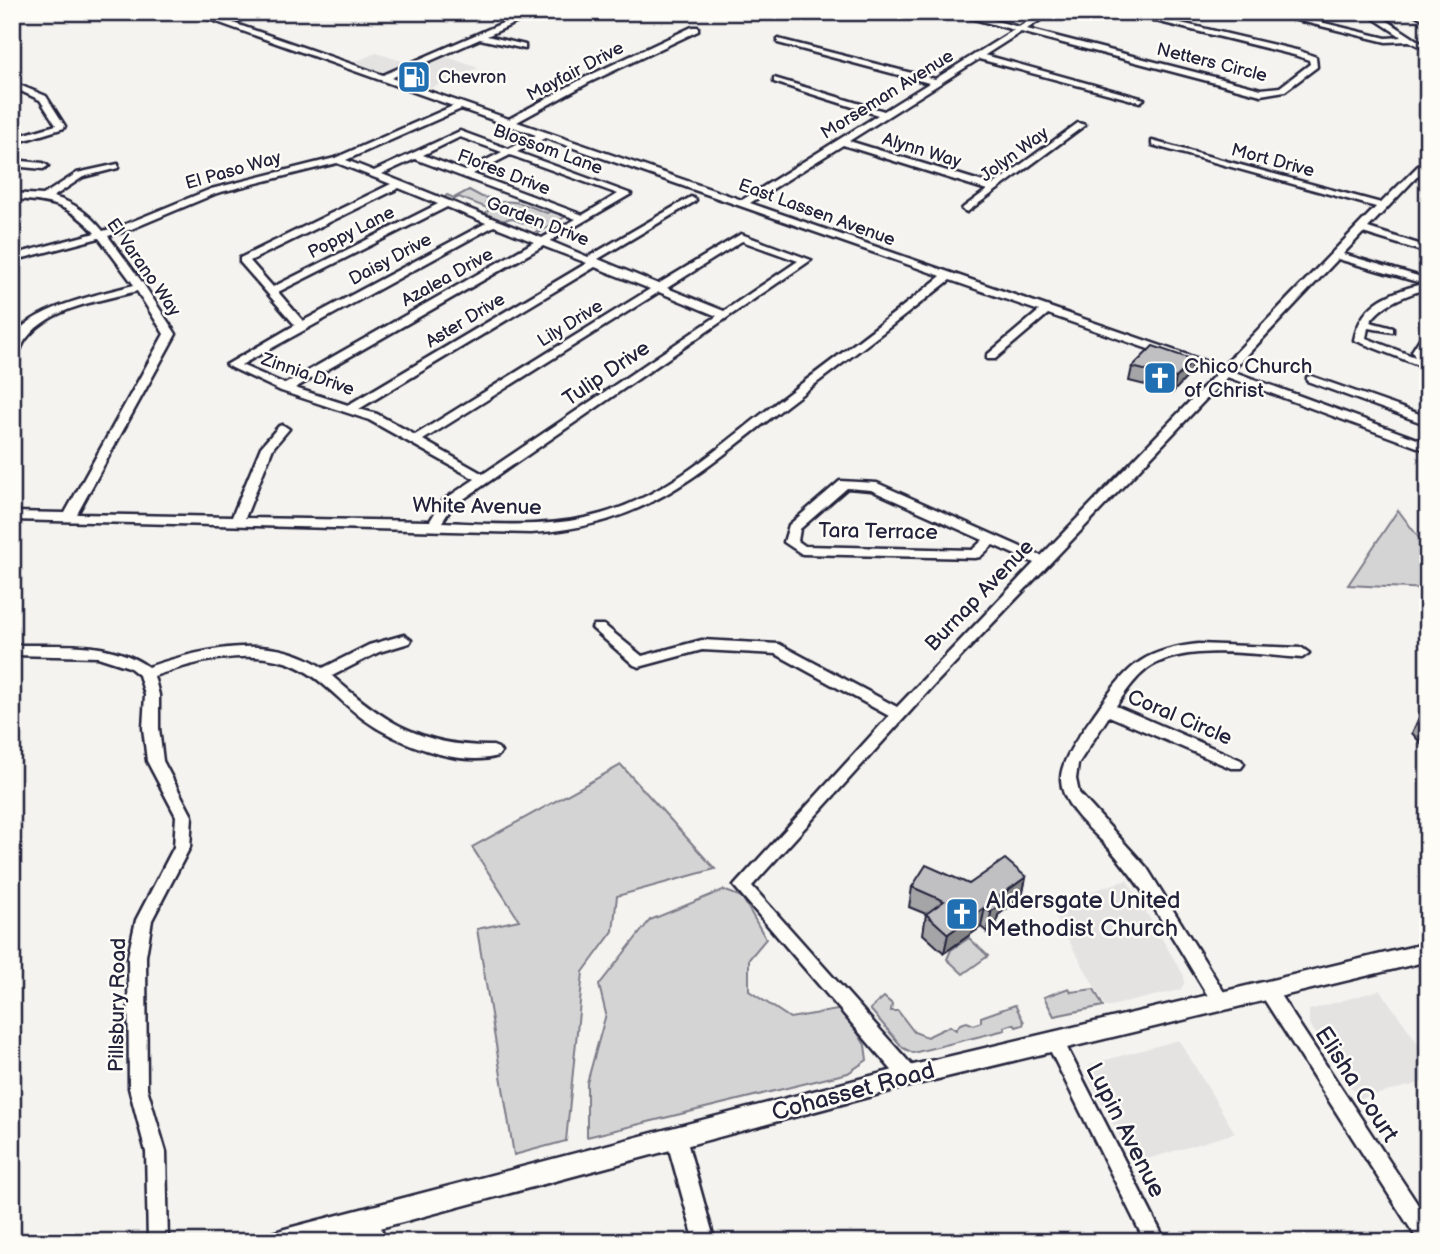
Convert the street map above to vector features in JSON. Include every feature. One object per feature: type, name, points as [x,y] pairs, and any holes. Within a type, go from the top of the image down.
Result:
[{"type":"street","name":"East Lassen Avenue","points":[[193,12],[1225,372],[1428,447]]},
{"type":"street","points":[[227,23],[258,12]]},
{"type":"street","points":[[384,78],[535,12]]},
{"type":"street","points":[[953,12],[1021,29]]},
{"type":"street","name":"Morseman Avenue","points":[[742,204],[1048,12]]},
{"type":"street","name":"Netters Circle","points":[[1021,29],[1261,92],[1282,89],[1314,65],[1313,59],[1297,53],[1123,12]]},
{"type":"street","points":[[1268,12],[1386,40],[1410,38]]},
{"type":"street","points":[[1368,12],[1419,44]]},
{"type":"street","points":[[1415,12],[1428,20]]},
{"type":"street","name":"Mayfair Drive","points":[[509,123],[585,80],[695,29]]},
{"type":"street","points":[[479,36],[522,47]]},
{"type":"street","points":[[781,41],[934,82]]},
{"type":"street","points":[[979,55],[1140,99]]},
{"type":"street","points":[[777,80],[884,114]]},
{"type":"street","points":[[12,84],[43,98],[61,126],[40,135],[12,141]]},
{"type":"street","name":"El Paso Way","points":[[12,258],[100,235],[214,191],[338,160],[460,106]]},
{"type":"street","name":"Jolyn Way","points":[[967,209],[1081,125]]},
{"type":"street","name":"Blossom Lane","points":[[414,155],[460,134],[626,194]]},
{"type":"street","points":[[469,175],[547,136]]},
{"type":"street","name":"Alynn Way","points":[[841,141],[992,188]]},
{"type":"street","name":"Mort Drive","points":[[1155,143],[1382,206]]},
{"type":"street","points":[[373,175],[414,155]]},
{"type":"street","name":"Flores Drive","points":[[414,155],[583,218]]},
{"type":"street","name":"Burnap Avenue","points":[[909,1076],[742,886],[898,714],[1428,159]]},
{"type":"street","name":"Garden Drive","points":[[338,160],[725,315]]},
{"type":"street","points":[[12,163],[43,166]]},
{"type":"street","points":[[44,199],[80,175],[115,166]]},
{"type":"street","points":[[302,326],[244,260],[397,185]]},
{"type":"street","name":"Azalea Drive","points":[[285,388],[626,194]]},
{"type":"street","name":"El Varano Way","points":[[12,196],[44,199],[75,208],[100,235],[140,287],[170,334],[69,517]]},
{"type":"street","name":"Aster Drive","points":[[352,408],[691,200]]},
{"type":"street","name":"Poppy Lane","points":[[273,291],[445,204]]},
{"type":"street","name":"Daisy Drive","points":[[302,326],[494,222]]},
{"type":"street","points":[[1360,229],[1428,250]]},
{"type":"street","name":"Lily Drive","points":[[417,439],[741,237],[806,260]]},
{"type":"street","points":[[1335,255],[1423,285]]},
{"type":"street","name":"Tulip Drive","points":[[435,523],[447,504],[806,260]]},
{"type":"street","name":"White Avenue","points":[[12,516],[237,522],[435,523],[516,529],[578,524],[627,511],[653,500],[684,480],[947,277]]},
{"type":"street","points":[[1423,285],[1381,304],[1367,314],[1360,340],[1425,365]]},
{"type":"street","points":[[12,356],[15,346],[30,327],[61,310],[140,287]]},
{"type":"street","points":[[991,357],[1045,311]]},
{"type":"street","points":[[1363,324],[1389,330]]},
{"type":"street","name":"Zinnia Drive","points":[[302,326],[232,365],[285,388],[352,408],[417,439],[484,479]]},
{"type":"street","points":[[1425,365],[1418,351],[1428,334]]},
{"type":"street","points":[[1311,379],[1428,421]]},
{"type":"street","points":[[237,522],[267,447],[282,429]]},
{"type":"street","name":"Tara Terrace","points":[[992,539],[975,554],[824,553],[802,550],[791,542],[794,528],[844,484],[873,486],[992,539],[1042,562]]},
{"type":"street","points":[[599,628],[639,662],[702,645],[779,649],[898,714]]},
{"type":"street","points":[[322,675],[374,648],[404,640]]},
{"type":"street","points":[[12,650],[99,652],[134,664],[146,673],[196,657],[242,652],[288,658],[322,675],[364,712],[418,744],[466,753],[493,752]]},
{"type":"street","points":[[1221,1002],[1141,873],[1076,803],[1067,777],[1071,763],[1131,677],[1144,664],[1159,656],[1205,650],[1302,653]]},
{"type":"street","name":"Pillsbury Road","points":[[146,673],[152,695],[151,728],[155,761],[169,791],[180,805],[185,831],[182,847],[144,920],[137,956],[138,1088],[156,1152],[158,1242]]},
{"type":"street","name":"Coral Circle","points":[[1108,709],[1236,764]]},
{"type":"street","name":"Cohasset Road","points":[[281,1242],[372,1230],[676,1138],[909,1076],[1428,952]]},
{"type":"street","name":"Elisha Court","points":[[1268,991],[1428,1238]]},
{"type":"street","name":"Lupin Avenue","points":[[1054,1040],[1156,1242]]},
{"type":"street","points":[[676,1138],[705,1242]]},
{"type":"shaded area","points":[[376,53],[409,63],[389,71],[377,71],[352,63]]},
{"type":"shaded area","points":[[445,56],[478,68],[428,89],[399,79],[401,75]]},
{"type":"shaded area","points":[[469,190],[482,197],[491,198],[486,202],[494,205],[514,202],[547,213],[553,210],[572,218],[565,217],[537,234],[534,233],[540,229],[510,218],[503,221],[484,214],[490,209],[459,197],[452,201],[444,198],[447,195],[454,198]]},
{"type":"shaded area","points":[[1398,510],[1419,538],[1428,542],[1428,589],[1348,585]]},
{"type":"shaded area","points":[[621,765],[715,869],[617,896],[613,931],[583,972],[566,1141],[514,1155],[477,929],[519,920],[472,847]]},
{"type":"shaded area","points":[[1127,880],[1184,976],[1184,984],[1180,990],[1106,1007],[1055,916],[1095,890]]},
{"type":"shaded area","points":[[723,890],[742,897],[766,939],[749,959],[749,991],[790,1018],[843,1009],[865,1045],[867,1060],[848,1073],[587,1137],[587,1083],[606,1014],[599,985],[650,920]]},
{"type":"shaded area","points":[[969,938],[988,956],[963,974],[947,959],[951,950]]},
{"type":"shaded area","points":[[1069,988],[1071,992],[1094,989],[1103,1006],[1054,1016],[1044,997]]},
{"type":"shaded area","points":[[1380,990],[1428,1057],[1428,1081],[1359,1099],[1309,1023],[1309,1010]]},
{"type":"shaded area","points":[[884,997],[892,1004],[891,1011],[898,1011],[914,1032],[927,1037],[950,1026],[956,1030],[960,1024],[967,1022],[974,1025],[981,1022],[981,1017],[1015,1005],[1024,1022],[1016,1027],[1014,1024],[1004,1027],[1005,1030],[913,1053],[903,1048],[870,1009]]},
{"type":"shaded area","points":[[1179,1040],[1235,1133],[1134,1163],[1089,1079],[1087,1070],[1091,1064]]},
{"type":"building","points":[[1153,346],[1194,360],[1176,378],[1132,367]]},
{"type":"building","points":[[1428,712],[1428,721],[1421,713]]},
{"type":"building","points":[[1005,859],[1026,877],[994,900],[1000,905],[990,912],[985,907],[948,934],[926,914],[944,901],[912,887],[926,865],[969,884]]},
{"type":"place","name":"Chevron","points":[[414,77]]},
{"type":"place","name":"Chico Church of Christ","points":[[1160,378]]},
{"type":"place","name":"Aldersgate United Methodist Church","points":[[962,914]]}]
